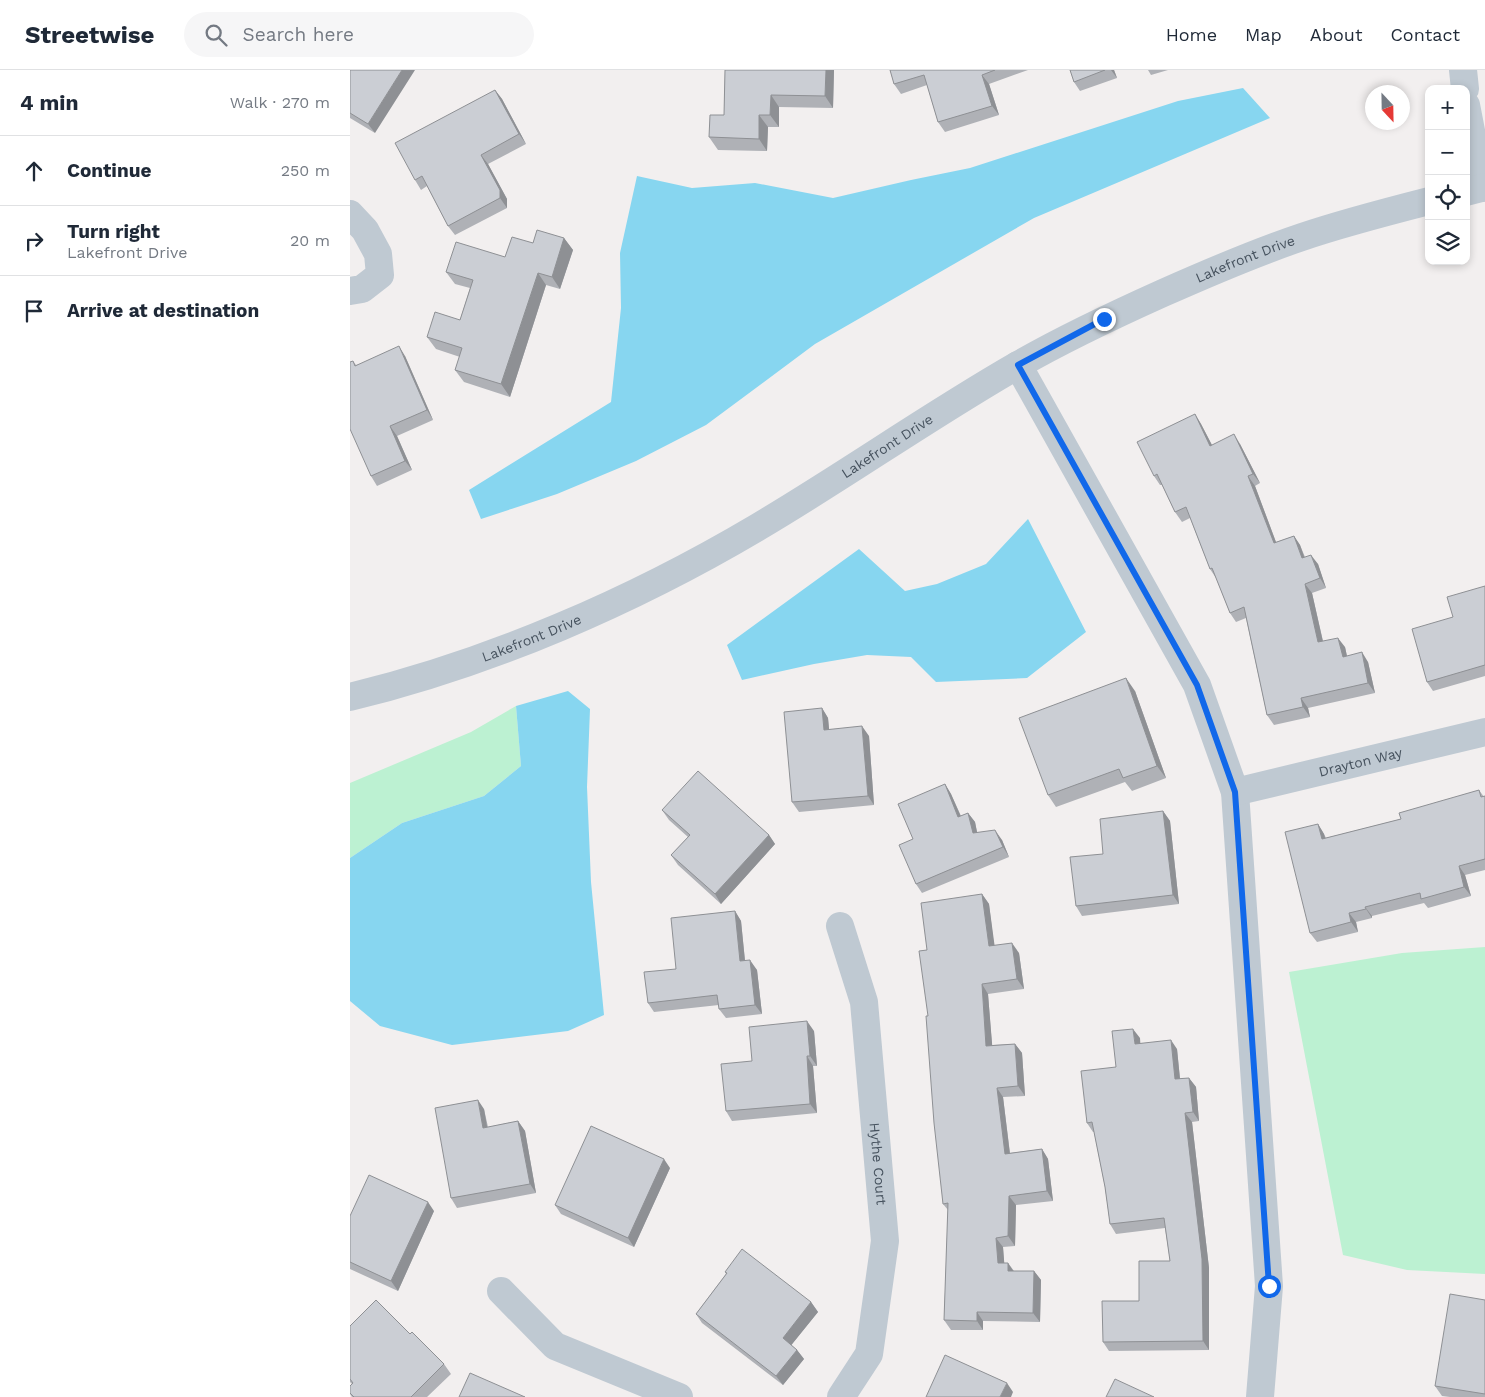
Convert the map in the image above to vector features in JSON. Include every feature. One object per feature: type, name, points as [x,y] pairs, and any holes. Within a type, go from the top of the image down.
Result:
[{"type":"street","points":[[1463,70],[1465,85]]},
{"type":"street","points":[[1470,130],[1478,189]]},
{"type":"street","name":"Lakefront Drive","points":[[350,697],[426,676],[503,649],[580,618],[694,564],[759,527],[898,438],[1018,365],[1104,319],[1212,271],[1301,237],[1425,202]]},
{"type":"street","points":[[350,214],[365,230],[378,254],[380,274],[362,289],[350,291]]},
{"type":"street","points":[[1018,365],[1197,685],[1235,792],[1269,1286],[1260,1397]]},
{"type":"street","name":"Drayton Way","points":[[1235,792],[1485,732]]},
{"type":"street","name":"Hythe Court","points":[[840,926],[864,1002],[885,1241],[869,1354],[841,1397]]},
{"type":"street","points":[[501,1291],[555,1346],[678,1397]]},
{"type":"green space","points":[[516,706],[521,766],[484,796],[402,823],[350,858],[350,783],[471,732]]},
{"type":"green space","points":[[1485,947],[1485,1274],[1407,1270],[1343,1255],[1289,972],[1402,953]]},
{"type":"water","points":[[1243,88],[1270,118],[1034,218],[815,344],[706,425],[636,461],[557,494],[481,519],[469,490],[611,402],[621,308],[620,253],[637,176],[692,188],[755,183],[833,198],[970,168],[1178,101]]},
{"type":"water","points":[[1028,519],[1086,632],[1027,678],[936,682],[911,657],[867,655],[814,664],[742,680],[727,645],[859,549],[905,591],[937,584],[986,564]]},
{"type":"water","points":[[568,691],[590,709],[587,787],[591,882],[604,1015],[568,1031],[452,1045],[380,1026],[350,1001],[350,858],[402,823],[484,796],[521,766],[516,706]]},
{"type":"building","points":[[350,70],[402,70],[368,124],[350,113]]},
{"type":"building","points":[[725,70],[826,70],[825,96],[771,95],[770,115],[759,115],[759,139],[709,137],[710,115],[724,115]]},
{"type":"building","points":[[890,70],[995,70],[982,75],[992,106],[938,122],[924,75],[894,84]]},
{"type":"building","points":[[1070,70],[1105,70],[1074,82]]},
{"type":"building","points":[[495,90],[519,134],[481,155],[500,190],[500,198],[448,226],[422,176],[415,180],[395,143]]},
{"type":"building","points":[[537,230],[564,238],[552,277],[538,273],[501,384],[455,370],[462,348],[427,337],[435,312],[460,320],[473,280],[446,272],[456,242],[505,257],[512,237],[533,243]]},
{"type":"building","points":[[399,346],[427,410],[390,426],[405,461],[371,476],[350,429],[350,362],[353,361],[355,366]]},
{"type":"building","points":[[1195,414],[1210,446],[1234,434],[1253,474],[1248,476],[1274,543],[1294,536],[1302,558],[1311,555],[1320,578],[1305,584],[1318,642],[1338,638],[1343,657],[1362,652],[1368,683],[1301,698],[1303,707],[1267,715],[1244,607],[1230,613],[1212,568],[1210,569],[1186,507],[1175,512],[1157,474],[1154,476],[1137,442]]},
{"type":"building","points":[[1485,586],[1485,665],[1427,682],[1412,629],[1453,617],[1447,597]]},
{"type":"building","points":[[1126,678],[1157,766],[1123,778],[1119,769],[1048,795],[1019,718]]},
{"type":"building","points":[[822,708],[824,730],[862,726],[868,796],[792,802],[784,712]]},
{"type":"building","points":[[698,771],[769,835],[715,894],[671,855],[690,835],[662,810]]},
{"type":"building","points":[[945,784],[958,817],[968,813],[973,833],[995,830],[1003,847],[916,884],[899,845],[913,839],[898,804]]},
{"type":"building","points":[[1479,790],[1481,797],[1485,796],[1485,859],[1459,866],[1464,887],[1421,899],[1420,893],[1365,907],[1366,909],[1349,913],[1351,922],[1310,933],[1285,832],[1318,824],[1322,839],[1401,819],[1399,813]]},
{"type":"building","points":[[1163,811],[1173,895],[1076,906],[1070,857],[1103,854],[1100,819]]},
{"type":"building","points":[[982,894],[989,946],[1012,943],[1017,979],[982,984],[986,1046],[1015,1044],[1018,1086],[997,1088],[1005,1154],[1042,1149],[1047,1191],[1009,1196],[1008,1236],[996,1238],[998,1263],[1008,1263],[1008,1271],[1034,1271],[1033,1313],[977,1312],[977,1321],[944,1320],[948,1203],[943,1204],[934,1123],[926,1016],[928,1016],[919,951],[927,950],[921,903]]},
{"type":"building","points":[[735,911],[740,961],[750,960],[755,1005],[719,1009],[717,995],[648,1003],[644,972],[676,969],[671,918]]},
{"type":"building","points":[[807,1021],[810,1056],[807,1056],[810,1104],[726,1111],[721,1064],[752,1061],[749,1027]]},
{"type":"building","points":[[1133,1029],[1135,1044],[1171,1040],[1175,1079],[1189,1078],[1193,1112],[1185,1113],[1202,1259],[1203,1341],[1103,1342],[1102,1301],[1139,1301],[1139,1261],[1170,1261],[1164,1218],[1110,1224],[1105,1187],[1092,1122],[1087,1123],[1081,1071],[1116,1067],[1112,1031]]},
{"type":"building","points":[[478,1100],[483,1128],[518,1121],[530,1184],[451,1198],[435,1108]]},
{"type":"building","points":[[591,1126],[664,1159],[628,1238],[555,1205]]},
{"type":"building","points":[[369,1175],[428,1202],[391,1281],[350,1262],[350,1216]]},
{"type":"building","points":[[742,1249],[811,1302],[783,1338],[797,1350],[776,1376],[696,1314],[727,1273],[725,1272]]},
{"type":"building","points":[[1450,1294],[1485,1300],[1485,1394],[1435,1386]]},
{"type":"building","points":[[376,1300],[444,1364],[411,1397],[354,1397],[350,1393],[350,1386],[353,1383],[350,1379],[350,1326]]},
{"type":"building","points":[[945,1355],[1007,1383],[1000,1397],[926,1397]]},
{"type":"building","points":[[470,1373],[525,1397],[459,1397]]},
{"type":"building","points":[[1115,1379],[1154,1397],[1106,1397]]},
{"type":"route","points":[[1104,319],[1018,365],[1197,685],[1235,792],[1269,1286]]}]
